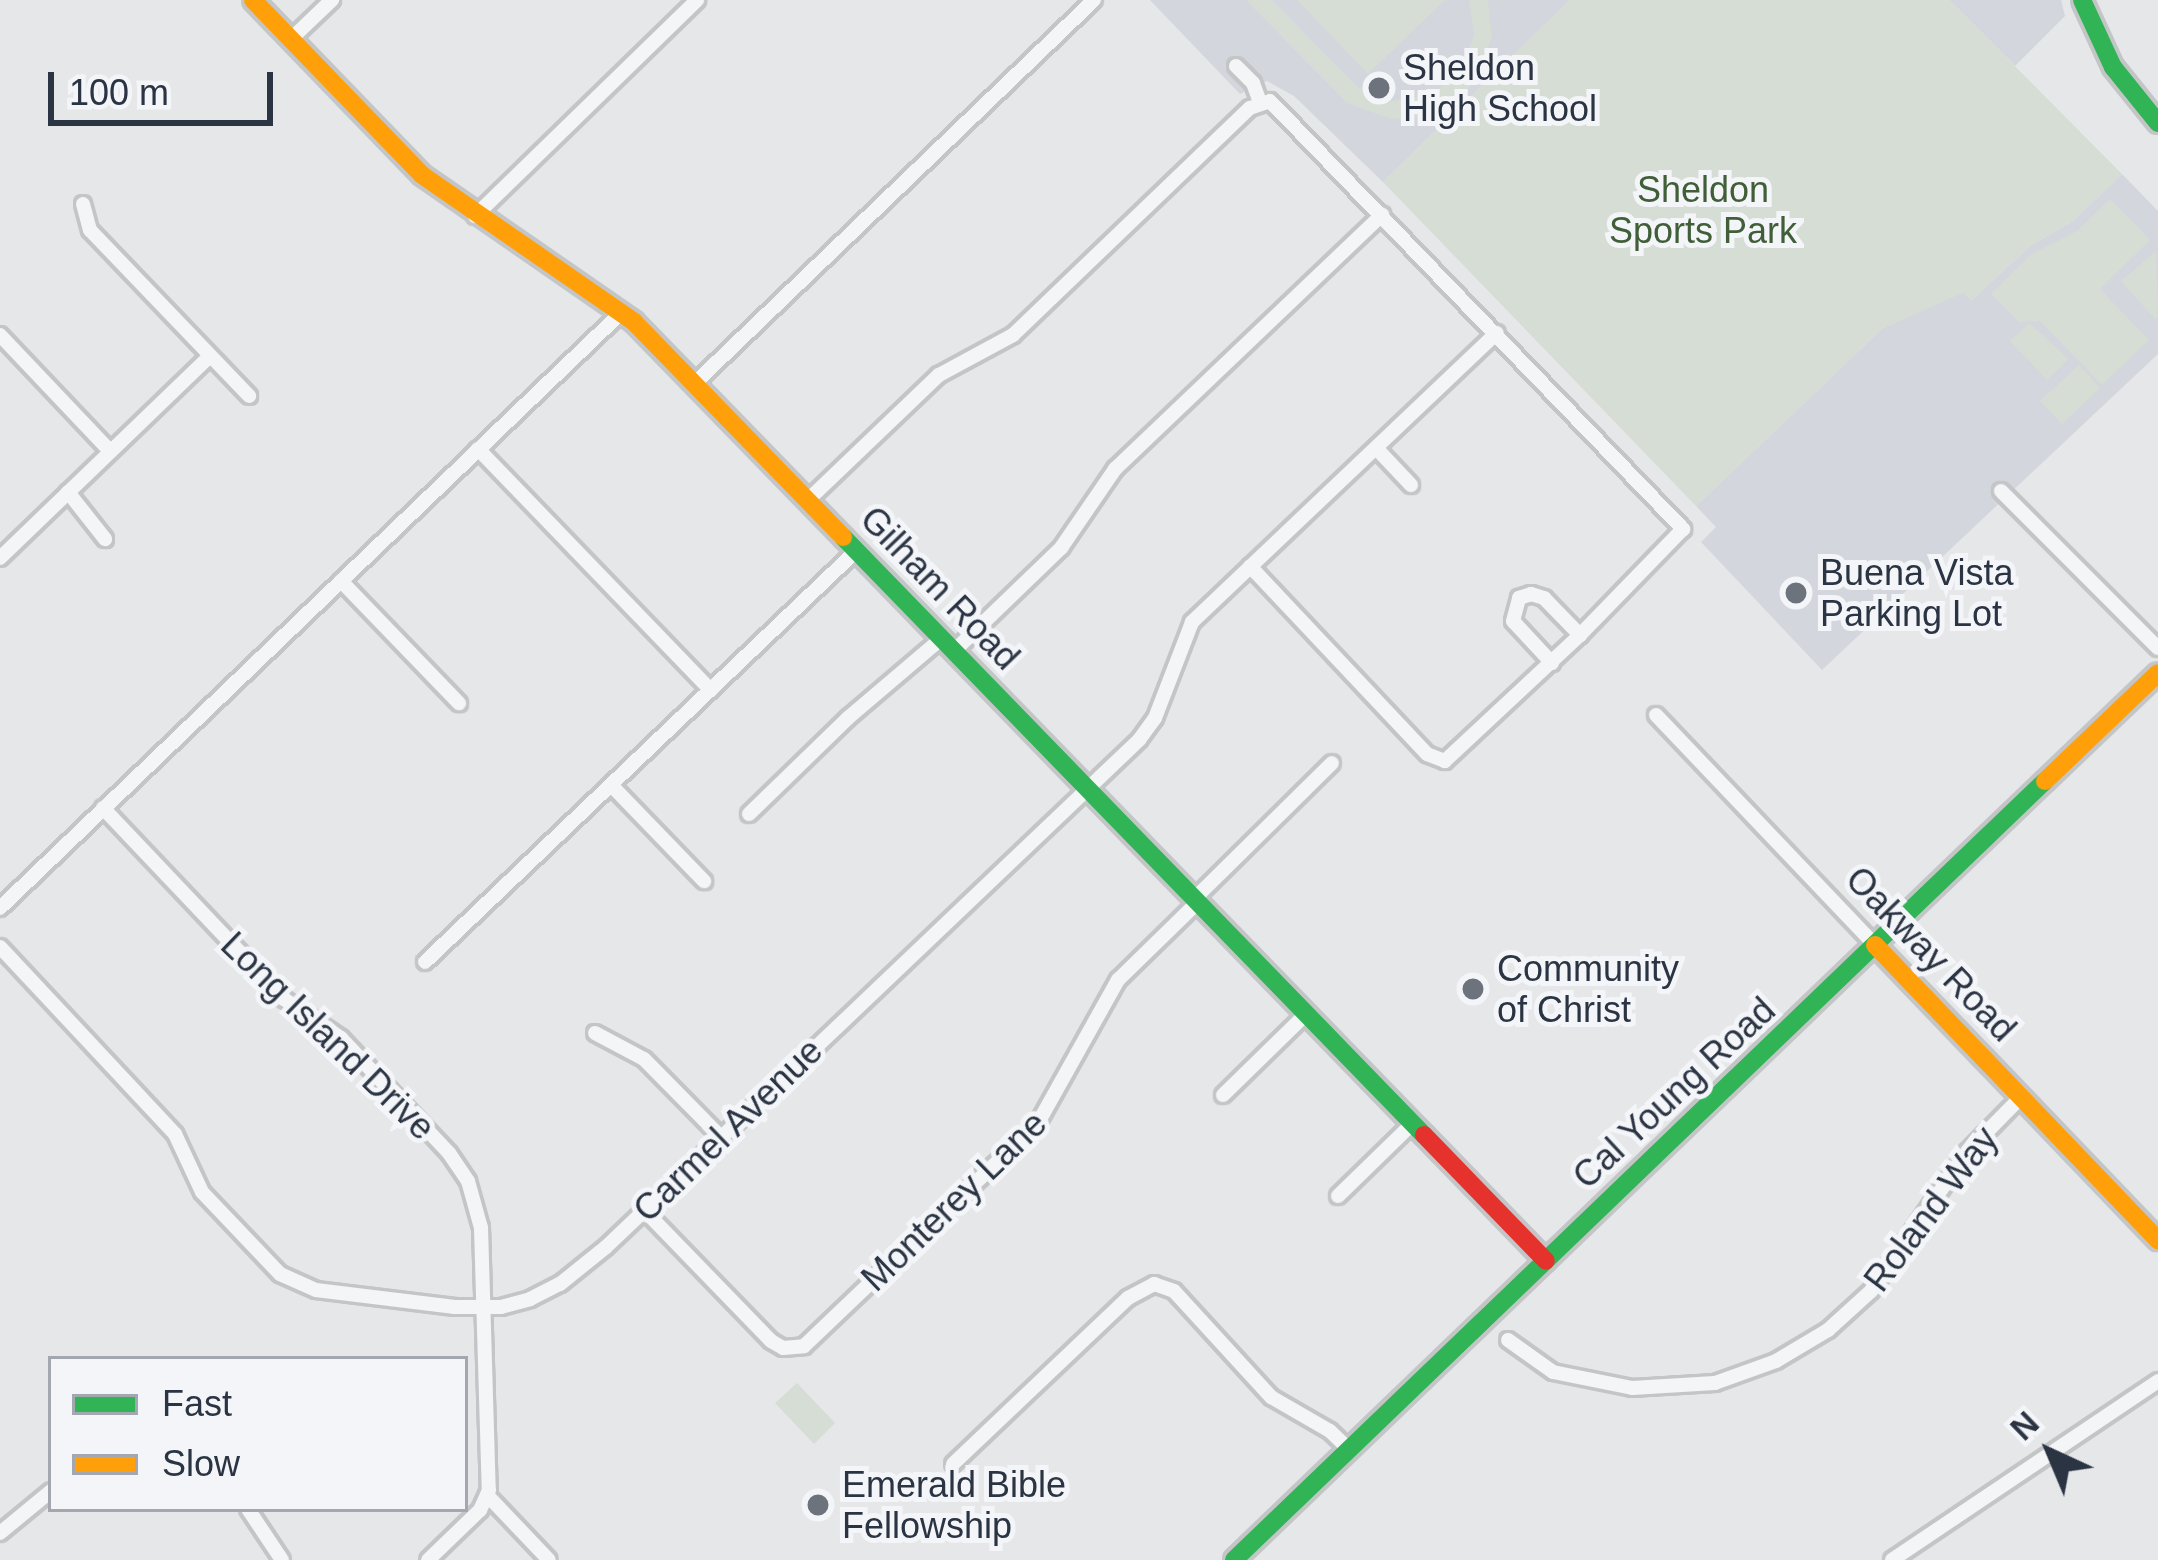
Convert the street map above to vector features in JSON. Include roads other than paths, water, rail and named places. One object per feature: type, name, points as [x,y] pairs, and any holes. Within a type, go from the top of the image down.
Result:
[{"type":"street","name":"Gilham Road","points":[[254,0],[422,175],[622,312],[695,383],[1546,1262]]},
{"type":"street","points":[[291,39],[332,0]]},
{"type":"street","points":[[476,216],[697,0]]},
{"type":"street","points":[[695,383],[1094,0]]},
{"type":"street","points":[[2082,0],[2113,67],[2158,122]]},
{"type":"street","points":[[1236,66],[1252,83],[1255,105]]},
{"type":"street","points":[[808,500],[939,374],[1013,334],[1255,105],[1278,106],[1682,526],[1679,538],[1552,663],[1453,758],[1441,761],[1427,754],[1250,566]]},
{"type":"street","points":[[82,204],[87,226],[250,396]]},
{"type":"street","points":[[749,814],[1061,548],[1115,469],[1382,214]]},
{"type":"street","points":[[0,908],[622,312]]},
{"type":"street","name":"Carmel Avenue","points":[[0,947],[175,1134],[202,1192],[280,1274],[316,1290],[483,1308],[530,1299],[560,1284],[645,1210],[1145,733],[1188,626],[1497,333]]},
{"type":"street","points":[[0,335],[110,451]]},
{"type":"street","points":[[0,557],[210,356]]},
{"type":"street","points":[[1376,448],[1411,485]]},
{"type":"street","points":[[478,449],[710,690]]},
{"type":"street","points":[[2002,491],[2158,648]]},
{"type":"street","points":[[68,492],[105,538]]},
{"type":"street","points":[[425,962],[857,550]]},
{"type":"street","points":[[340,581],[459,703]]},
{"type":"street","points":[[1552,663],[1513,621],[1519,598],[1531,594],[1544,598],[1580,635]]},
{"type":"street","name":"Cal Young Road","points":[[1234,1560],[2154,684]]},
{"type":"street","name":"Oakway Road","points":[[1657,715],[2158,1240]]},
{"type":"street","name":"Monterey Lane","points":[[645,1210],[771,1341],[790,1349],[810,1342],[1038,1124],[1118,980],[1332,763]]},
{"type":"street","points":[[611,785],[704,881]]},
{"type":"street","name":"Long Island Drive","points":[[103,808],[284,999],[340,1038],[455,1160],[480,1218],[488,1496]]},
{"type":"street","points":[[1223,1095],[1304,1016]]},
{"type":"street","points":[[595,1033],[644,1060],[721,1137]]},
{"type":"street","name":"Roland Way","points":[[1508,1340],[1553,1372],[1632,1388],[1714,1383],[1777,1361],[1828,1330],[1870,1291],[1969,1151],[2022,1096]]},
{"type":"street","points":[[1338,1196],[1412,1124]]},
{"type":"street","points":[[953,1464],[1128,1298],[1154,1284],[1174,1291],[1271,1397],[1330,1431],[1349,1450]]},
{"type":"street","points":[[1892,1560],[2158,1381]]},
{"type":"street","points":[[0,1533],[48,1493]]},
{"type":"street","points":[[428,1560],[488,1496],[549,1560]]},
{"type":"street","points":[[250,1512],[282,1560]]},
{"type":"place","name":"Sheldon High School","points":[[1379,88]]},
{"type":"place","name":"Buena Vista Parking Lot","points":[[1796,593]]},
{"type":"place","name":"Community of Christ","points":[[1473,989]]},
{"type":"place","name":"Emerald Bible Fellowship","points":[[818,1505]]},
{"type":"park label","name":"Sheldon Sports Park","points":[[1703,210]]}]
